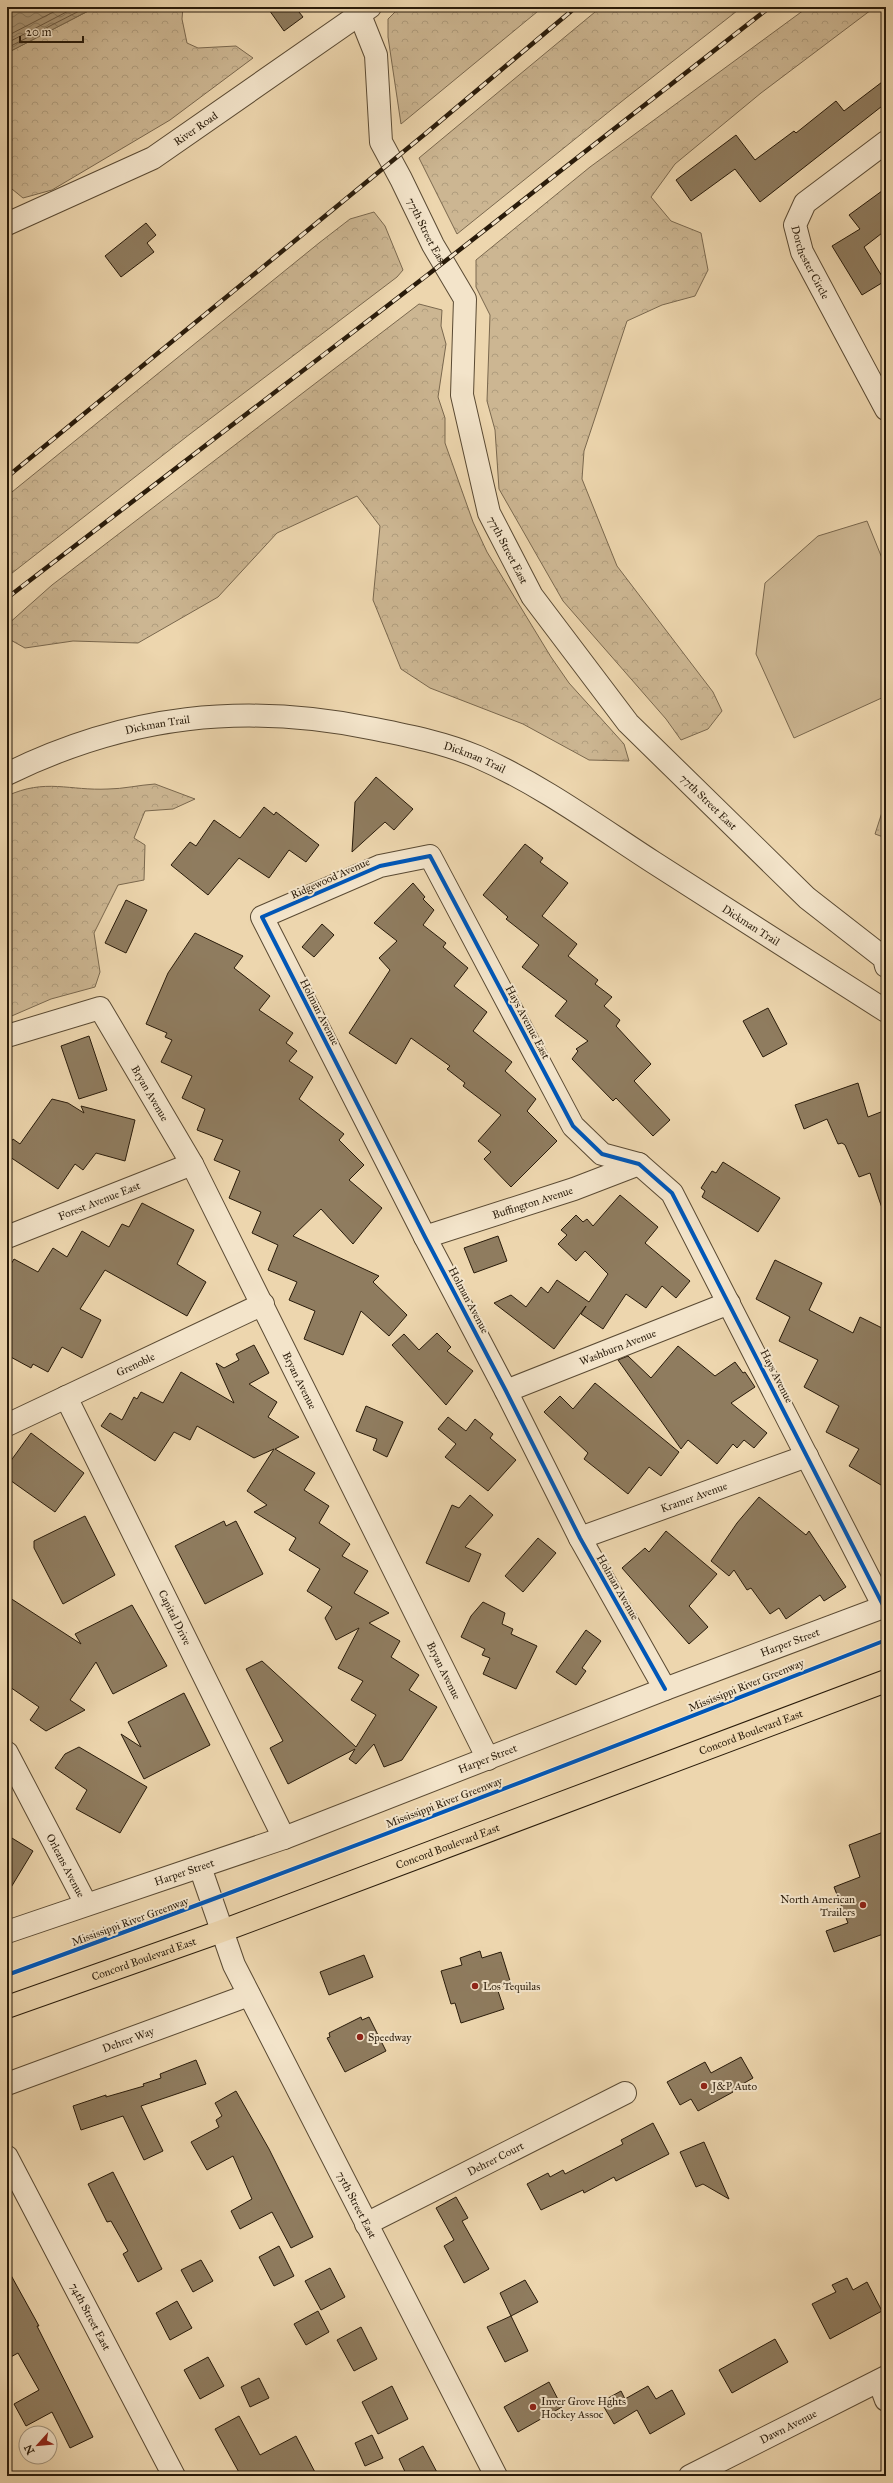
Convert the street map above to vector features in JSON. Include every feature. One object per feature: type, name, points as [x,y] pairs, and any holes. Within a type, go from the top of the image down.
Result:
[{"type":"main road","name":"Concord Boulevard East","points":[[7,2007],[222,1931],[886,1681]]},
{"type":"street","name":"River Road","points":[[7,224],[153,158],[365,11]]},
{"type":"street","name":"77th Street East","points":[[365,11],[376,55],[381,142],[402,179],[433,246],[465,299],[462,395],[489,514],[532,596],[628,723],[807,898],[884,958],[886,966]]},
{"type":"street","name":"Dorchester Circle","points":[[886,142],[805,203],[795,226],[802,252],[886,409]]},
{"type":"street","name":"Dickman Trail","points":[[7,774],[62,749],[100,737],[156,723],[208,716],[292,716],[338,722],[414,736],[478,757],[572,808],[886,1011]]},
{"type":"street","name":"Ridgewood Avenue","points":[[262,917],[380,866],[430,856]]},
{"type":"street","name":"Hays Avenue East","points":[[430,856],[573,1126],[602,1154],[640,1164]]},
{"type":"street","name":"Holman Avenue","points":[[262,917],[425,1237],[506,1390],[580,1538],[665,1689]]},
{"type":"street","name":"Bryan Avenue","points":[[7,1036],[100,1008],[192,1164],[263,1304],[488,1759]]},
{"type":"street","name":"Forest Avenue East","points":[[7,1237],[192,1164]]},
{"type":"street","name":"Buffington Avenue","points":[[425,1237],[574,1189],[640,1164]]},
{"type":"street","name":"Hays Avenue","points":[[640,1164],[672,1193],[885,1606]]},
{"type":"street","name":"Washburn Avenue","points":[[506,1390],[729,1302]]},
{"type":"street","name":"Grenoble","points":[[7,1425],[263,1304]]},
{"type":"street","name":"Capital Drive","points":[[66,1397],[284,1838]]},
{"type":"street","name":"Kramer Avenue","points":[[580,1538],[807,1456]]},
{"type":"street","name":"Harper Street","points":[[86,1904],[284,1838],[665,1689],[885,1606]]},
{"type":"street","name":"Orleans Avenue","points":[[7,1753],[86,1904],[7,1932]]},
{"type":"street","name":"75th Street East","points":[[200,1867],[234,1965],[496,2476]]},
{"type":"street","name":"Dehrer Way","points":[[7,2084],[249,1995]]},
{"type":"street","name":"Dehrer Court","points":[[366,2224],[625,2094]]},
{"type":"street","name":"74th Street East","points":[[7,2157],[174,2476]]},
{"type":"street","name":"Dawn Avenue","points":[[691,2476],[884,2386]]},
{"type":"green space","points":[[96,7],[183,7],[182,19],[187,43],[198,48],[236,46],[253,58],[170,120],[52,190],[23,198],[7,185],[7,53]]},
{"type":"green space","points":[[400,7],[543,7],[401,124],[388,37],[388,19]]},
{"type":"green space","points":[[601,7],[742,7],[457,234],[419,158]]},
{"type":"green space","points":[[808,7],[875,7],[761,93],[675,164],[651,197],[671,221],[701,233],[708,270],[695,296],[662,305],[627,321],[584,451],[582,479],[617,566],[713,692],[722,711],[708,729],[681,740],[666,719],[563,601],[499,489],[495,430],[487,401],[490,315],[476,287],[476,260],[590,167]]},
{"type":"green space","points":[[374,212],[385,226],[403,270],[397,277],[190,434],[7,577],[7,496],[350,219]]},
{"type":"green space","points":[[419,304],[442,310],[441,326],[446,344],[438,397],[445,418],[445,443],[473,522],[487,552],[551,657],[569,683],[624,744],[629,761],[589,760],[523,724],[430,688],[401,669],[373,600],[380,526],[357,496],[277,533],[218,597],[138,643],[73,641],[25,648],[7,638],[7,625],[52,585]]},
{"type":"green space","points":[[867,521],[886,568],[886,696],[794,738],[756,654],[765,583],[818,536]]},
{"type":"green space","points":[[155,784],[195,799],[173,809],[145,811],[134,838],[145,845],[144,880],[118,885],[94,933],[100,972],[95,987],[51,999],[7,1018],[7,796],[21,791],[46,786],[108,789]]},
{"type":"green space","points":[[886,800],[886,838],[875,834]]},
{"type":"water","points":[[7,7],[96,7],[7,53]]},
{"type":"building","points":[[267,7],[295,7],[303,17],[284,31]]},
{"type":"building","points":[[886,79],[886,103],[760,202],[735,169],[691,201],[676,180],[736,135],[755,160],[794,131],[796,133],[836,101],[844,111]]},
{"type":"building","points":[[886,188],[886,230],[864,247],[885,281],[862,295],[832,246],[860,229],[849,215]]},
{"type":"building","points":[[146,223],[156,235],[147,243],[154,252],[121,277],[105,256]]},
{"type":"building","points":[[376,777],[413,809],[394,830],[385,822],[352,852],[355,802]]},
{"type":"building","points":[[264,807],[274,815],[276,812],[319,845],[306,862],[289,850],[269,878],[239,858],[208,895],[171,865],[190,842],[196,846],[214,820],[240,838]]},
{"type":"building","points":[[525,844],[543,858],[540,862],[568,883],[542,916],[577,944],[568,956],[598,980],[595,984],[612,997],[604,1006],[620,1020],[616,1026],[651,1064],[634,1081],[670,1120],[653,1136],[616,1098],[613,1101],[572,1059],[578,1051],[576,1049],[588,1041],[555,1016],[567,1001],[522,967],[539,945],[506,919],[508,917],[483,895]]},
{"type":"building","points":[[413,883],[425,897],[423,899],[434,910],[423,925],[446,943],[443,947],[468,968],[454,986],[487,1012],[473,1031],[512,1062],[505,1071],[536,1099],[527,1111],[557,1141],[511,1187],[484,1159],[491,1152],[478,1141],[501,1115],[463,1086],[465,1083],[447,1069],[450,1066],[411,1038],[396,1064],[349,1033],[390,970],[379,958],[397,941],[374,923]]},
{"type":"building","points":[[126,900],[147,910],[126,953],[105,943]]},
{"type":"building","points":[[322,924],[334,935],[314,957],[302,947]]},
{"type":"building","points":[[195,933],[243,956],[234,968],[270,996],[259,1010],[293,1033],[286,1043],[297,1051],[289,1061],[313,1077],[299,1099],[344,1134],[339,1140],[364,1165],[349,1180],[382,1208],[353,1244],[321,1209],[293,1236],[379,1276],[373,1282],[407,1315],[389,1336],[361,1311],[343,1355],[304,1339],[315,1311],[289,1300],[297,1282],[268,1270],[278,1245],[252,1233],[261,1212],[229,1198],[240,1171],[214,1160],[223,1140],[197,1130],[205,1109],[182,1098],[192,1076],[161,1062],[172,1040],[165,1037],[167,1033],[146,1024],[168,973]]},
{"type":"building","points":[[768,1008],[787,1044],[763,1057],[743,1021]]},
{"type":"building","points":[[89,1036],[107,1090],[79,1099],[61,1046]]},
{"type":"building","points":[[858,1083],[868,1117],[886,1110],[886,1210],[883,1211],[870,1173],[859,1177],[845,1145],[842,1143],[838,1144],[827,1119],[804,1129],[795,1105]]},
{"type":"building","points":[[52,1099],[68,1103],[84,1113],[81,1106],[135,1120],[125,1161],[96,1153],[83,1170],[75,1164],[58,1189],[7,1155],[7,1148],[13,1139],[20,1144]]},
{"type":"building","points":[[723,1162],[780,1198],[758,1232],[702,1197],[705,1191],[701,1188],[712,1171],[716,1173]]},
{"type":"building","points":[[620,1195],[658,1227],[645,1243],[690,1281],[676,1298],[662,1286],[646,1308],[626,1294],[603,1329],[581,1314],[586,1306],[554,1349],[494,1303],[511,1295],[526,1307],[541,1287],[548,1293],[557,1280],[589,1302],[608,1274],[585,1251],[576,1261],[558,1244],[567,1235],[561,1230],[576,1215],[583,1222],[587,1219],[593,1226]]},
{"type":"building","points":[[142,1203],[194,1230],[177,1264],[206,1282],[187,1316],[105,1270],[80,1309],[101,1320],[82,1358],[62,1347],[48,1372],[33,1364],[31,1368],[7,1355],[7,1271],[14,1259],[38,1272],[53,1248],[67,1257],[82,1231],[109,1247],[122,1224],[129,1227]]},
{"type":"building","points":[[498,1236],[507,1261],[474,1273],[464,1248]]},
{"type":"building","points":[[775,1260],[822,1283],[809,1310],[853,1333],[860,1317],[886,1330],[886,1488],[849,1466],[859,1449],[826,1432],[839,1406],[804,1387],[818,1360],[779,1341],[790,1317],[756,1299]]},
{"type":"building","points":[[437,1333],[451,1347],[447,1351],[473,1371],[446,1405],[392,1345],[404,1334],[419,1350]]},
{"type":"building","points":[[254,1345],[269,1373],[249,1384],[277,1402],[268,1417],[299,1437],[275,1449],[315,1473],[304,1490],[329,1506],[319,1523],[350,1544],[342,1556],[368,1571],[354,1593],[389,1613],[369,1623],[400,1641],[391,1657],[419,1675],[409,1690],[437,1707],[402,1760],[384,1767],[374,1744],[356,1764],[349,1759],[355,1749],[288,1784],[270,1748],[283,1741],[246,1669],[262,1661],[356,1747],[376,1715],[351,1700],[363,1681],[338,1668],[359,1628],[336,1640],[325,1618],[332,1607],[307,1591],[320,1569],[289,1550],[296,1538],[254,1512],[267,1505],[247,1491],[274,1449],[254,1458],[197,1426],[190,1440],[174,1432],[155,1461],[101,1426],[110,1413],[122,1420],[134,1397],[137,1399],[141,1392],[163,1403],[181,1372],[234,1403],[216,1363],[224,1368],[239,1360],[236,1354]]},
{"type":"building","points":[[678,1346],[715,1376],[735,1362],[743,1373],[745,1372],[755,1387],[731,1403],[767,1433],[754,1448],[744,1440],[737,1448],[733,1444],[717,1464],[688,1440],[681,1449],[618,1360],[628,1356],[651,1378]]},
{"type":"building","points":[[595,1383],[679,1452],[661,1476],[649,1467],[628,1494],[584,1459],[588,1453],[544,1412],[560,1396],[573,1409]]},
{"type":"building","points":[[366,1406],[403,1422],[387,1457],[373,1450],[377,1439],[356,1431]]},
{"type":"building","points":[[448,1417],[466,1431],[475,1419],[493,1434],[490,1438],[516,1460],[488,1491],[445,1457],[456,1444],[438,1429]]},
{"type":"building","points":[[31,1433],[84,1473],[55,1512],[7,1478],[7,1466]]},
{"type":"building","points":[[470,1495],[493,1515],[465,1547],[481,1554],[469,1582],[426,1563],[452,1505],[459,1508]]},
{"type":"building","points":[[759,1497],[806,1535],[809,1531],[846,1587],[824,1601],[820,1595],[786,1619],[779,1608],[770,1614],[751,1588],[747,1590],[734,1570],[729,1576],[711,1561],[737,1523]]},
{"type":"building","points":[[85,1516],[115,1575],[63,1604],[34,1548],[34,1541]]},
{"type":"building","points":[[224,1521],[226,1526],[236,1521],[263,1574],[205,1604],[175,1546]]},
{"type":"building","points":[[666,1531],[717,1574],[689,1606],[708,1627],[689,1644],[622,1568],[645,1548],[649,1552]]},
{"type":"building","points":[[538,1538],[556,1553],[523,1592],[505,1576]]},
{"type":"building","points":[[7,1596],[81,1644],[75,1634],[132,1605],[167,1666],[113,1694],[96,1662],[70,1700],[85,1710],[46,1731],[30,1720],[39,1707],[7,1685]]},
{"type":"building","points":[[483,1602],[505,1613],[502,1624],[513,1629],[511,1634],[537,1646],[516,1689],[483,1674],[490,1658],[482,1655],[485,1649],[461,1637],[471,1616]]},
{"type":"building","points":[[586,1630],[601,1641],[582,1668],[586,1671],[576,1685],[556,1672]]},
{"type":"building","points":[[184,1693],[210,1745],[144,1779],[121,1734],[141,1747],[128,1722]]},
{"type":"building","points":[[79,1747],[147,1787],[120,1833],[76,1809],[87,1790],[55,1768],[65,1754]]},
{"type":"building","name":"North American Trailers","points":[[886,1831],[886,1933],[834,1952],[826,1931],[848,1923],[834,1887],[860,1877],[849,1845]]},
{"type":"building","points":[[7,1835],[33,1851],[7,1894]]},
{"type":"building","name":"Los Tequilas","points":[[480,1951],[482,1958],[501,1952],[511,1984],[497,1988],[504,2009],[461,2023],[455,2003],[451,2004],[441,1971],[462,1965],[460,1958]]},
{"type":"building","points":[[364,1955],[373,1977],[329,1995],[320,1972]]},
{"type":"building","points":[[361,2017],[362,2020],[369,2017],[386,2051],[345,2072],[327,2038],[330,2037],[329,2033]]},
{"type":"building","name":"J&P Auto","points":[[741,2057],[753,2078],[732,2090],[733,2092],[698,2111],[691,2099],[680,2105],[667,2082],[705,2062],[711,2073]]},
{"type":"building","points":[[196,2060],[206,2084],[141,2106],[163,2151],[144,2160],[123,2116],[81,2130],[73,2106],[106,2095],[106,2097],[144,2086],[143,2084],[161,2078],[160,2074]]},
{"type":"building","points":[[236,2091],[269,2149],[313,2237],[291,2248],[272,2212],[240,2229],[231,2211],[252,2199],[233,2156],[207,2170],[191,2142],[219,2127],[216,2120],[222,2116],[215,2103]]},
{"type":"building","points":[[653,2123],[669,2154],[616,2181],[614,2177],[584,2193],[583,2190],[541,2210],[527,2184],[548,2173],[550,2177],[563,2170],[565,2174],[623,2144],[621,2140]]},
{"type":"building","points":[[704,2142],[729,2199],[703,2184],[696,2187],[680,2152]]},
{"type":"building","points":[[113,2172],[162,2269],[138,2282],[123,2254],[128,2251],[111,2221],[107,2222],[88,2184]]},
{"type":"building","points":[[456,2197],[468,2218],[462,2221],[489,2269],[464,2283],[444,2246],[454,2240],[436,2208]]},
{"type":"building","points":[[279,2246],[294,2276],[274,2286],[259,2257]]},
{"type":"building","points":[[201,2260],[213,2281],[193,2292],[181,2270]]},
{"type":"building","points":[[7,2268],[39,2326],[37,2326],[93,2437],[70,2448],[52,2412],[25,2425],[14,2404],[39,2390],[18,2353],[7,2359]]},
{"type":"building","points":[[330,2268],[345,2297],[321,2310],[305,2281]]},
{"type":"building","points":[[847,2278],[853,2290],[867,2282],[882,2311],[830,2339],[812,2304],[836,2292],[832,2285]]},
{"type":"building","points":[[525,2280],[538,2302],[511,2316],[500,2293]]},
{"type":"building","points":[[177,2301],[192,2328],[170,2340],[156,2313]]},
{"type":"building","points":[[318,2311],[329,2332],[306,2345],[294,2324]]},
{"type":"building","points":[[511,2316],[528,2351],[505,2362],[487,2327]]},
{"type":"building","points":[[361,2327],[377,2359],[354,2371],[337,2340]]},
{"type":"building","points":[[775,2339],[788,2362],[732,2393],[719,2370]]},
{"type":"building","points":[[208,2357],[224,2386],[200,2399],[184,2370]]},
{"type":"building","points":[[259,2378],[269,2398],[250,2407],[241,2387]]},
{"type":"building","name":"Inver Grove Hghts Hockey Assoc","points":[[549,2382],[562,2407],[518,2432],[504,2407]]},
{"type":"building","points":[[392,2386],[408,2419],[378,2434],[362,2402]]},
{"type":"building","points":[[648,2386],[656,2399],[672,2390],[685,2414],[650,2434],[637,2410],[614,2424],[601,2402],[621,2391],[625,2399]]},
{"type":"building","points":[[239,2416],[260,2455],[296,2436],[317,2476],[241,2476],[215,2429]]},
{"type":"building","points":[[372,2435],[383,2458],[365,2466],[355,2443]]},
{"type":"building","points":[[423,2446],[439,2476],[407,2476],[399,2459]]},
{"type":"railway","points":[[7,477],[425,134],[576,7]]},
{"type":"railway","points":[[7,598],[430,273],[770,7]]},
{"type":"cycle path","points":[[665,1689],[580,1538],[262,917],[380,866],[430,856],[573,1126],[602,1154],[639,1164],[672,1193],[884,1607]]},
{"type":"cycle path","name":"Mississippi River Greenway","points":[[7,1975],[228,1894],[667,1726],[886,1640]]},
{"type":"place","name":"North American Trailers","points":[[863,1905]]},
{"type":"place","name":"Los Tequilas","points":[[475,1986]]},
{"type":"place","name":"Speedway","points":[[360,2037]]},
{"type":"place","name":"J&P Auto","points":[[704,2086]]},
{"type":"place","name":"Inver Grove Hghts Hockey Assoc","points":[[533,2407]]}]
